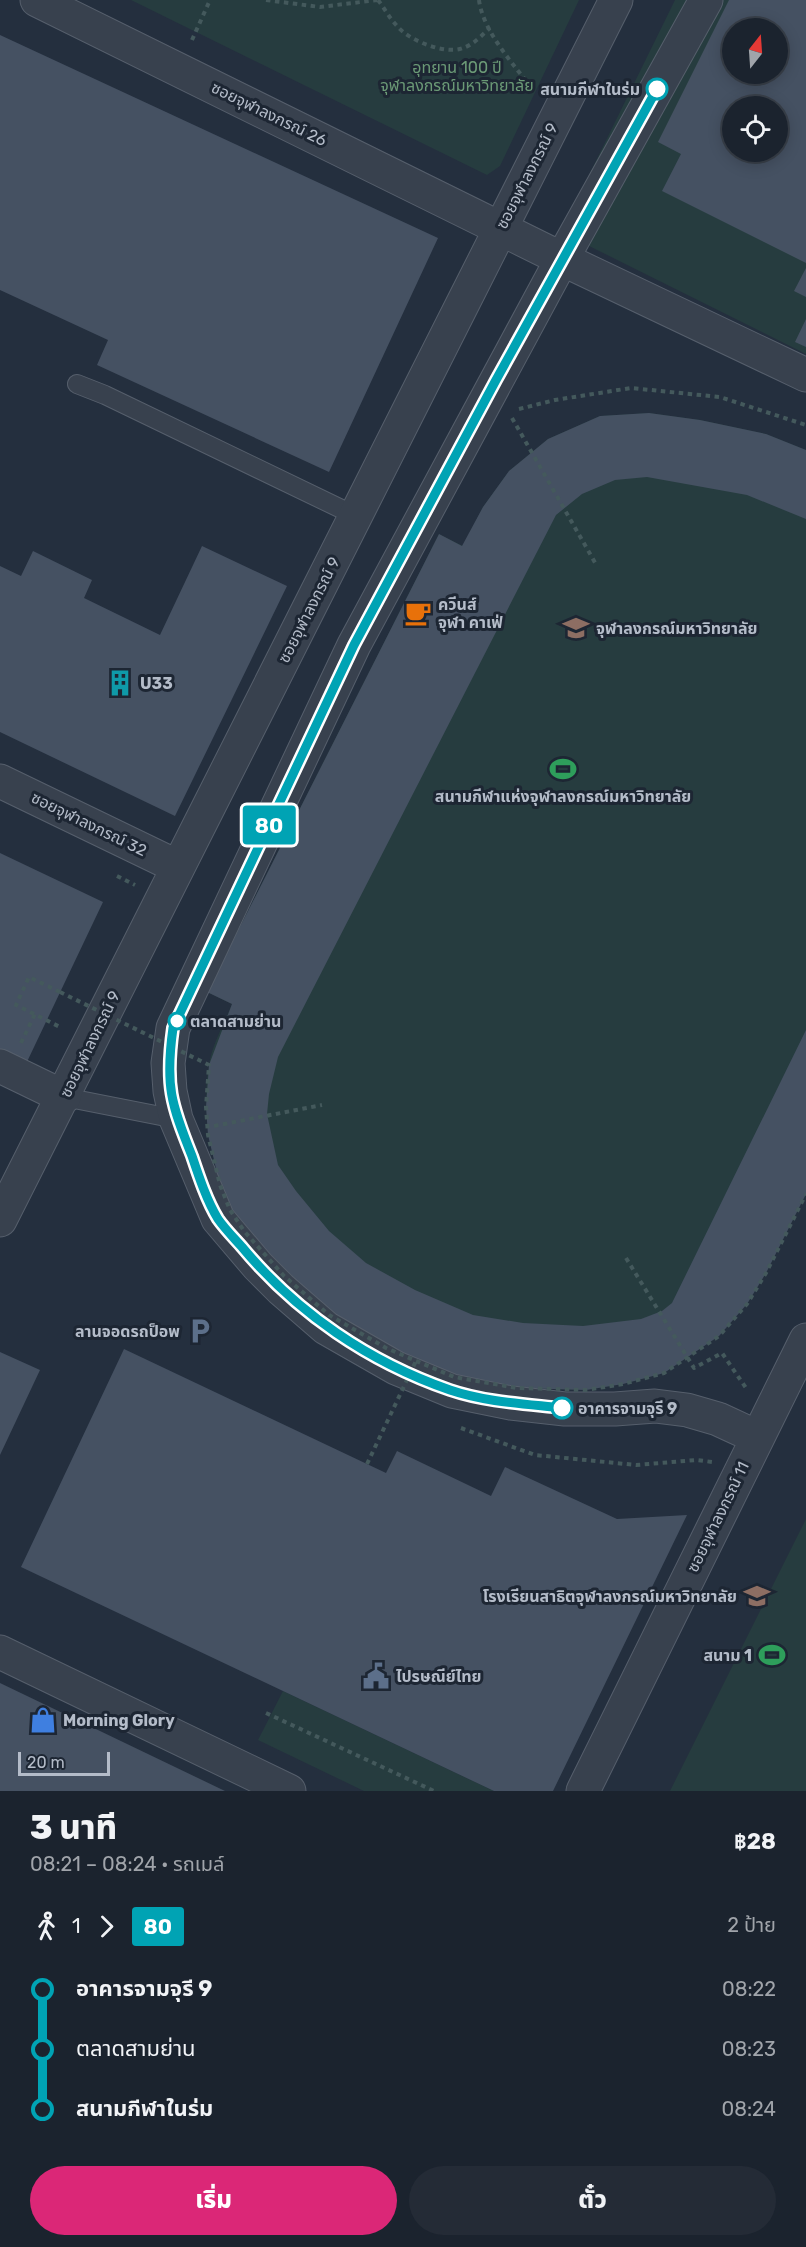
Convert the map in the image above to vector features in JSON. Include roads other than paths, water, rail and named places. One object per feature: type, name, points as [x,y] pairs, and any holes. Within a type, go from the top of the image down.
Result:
[{"type":"street","name":"ซอยจุฬาลงกรณ์ 26","points":[[37,0],[562,259],[806,375]]},
{"type":"street","name":"ซอยจุฬาลงกรณ์ 9","points":[[0,1220],[616,0]]},
{"type":"street","points":[[706,0],[474,420],[354,645],[173,1028],[168,1063],[170,1091],[179,1125],[218,1219],[258,1266],[326,1328],[375,1357],[452,1391],[511,1403],[565,1409],[655,1406],[687,1410],[718,1419],[757,1437]]},
{"type":"street","name":"ซอยจุฬาลงกรณ์ 32","points":[[0,781],[178,867]]},
{"type":"street","points":[[0,1066],[64,1097]]},
{"type":"street","name":"ซอยจุฬาลงกรณ์ 11","points":[[582,1791],[806,1340]]},
{"type":"street","points":[[0,1652],[289,1791]]},
{"type":"lane","points":[[77,384],[116,400],[356,516]]},
{"type":"lane","points":[[64,1097],[179,1125]]},
{"type":"place","name":"สนามกีฬาในร่ม","points":[[657,89]]},
{"type":"place","name":"ควีนส์ จุฬา คาเฟ่","points":[[418,613]]},
{"type":"place","name":"จุฬาลงกรณ์มหาวิทยาลัย","points":[[576,628]]},
{"type":"place","name":"U33","points":[[120,683]]},
{"type":"place","name":"สนามกีฬาแห่งจุฬาลงกรณ์มหาวิทยาลัย","points":[[563,769]]},
{"type":"place","name":"ตลาดสามย่าน","points":[[177,1021]]},
{"type":"place","name":"ลานจอดรถป็อพ","points":[[200,1331]]},
{"type":"place","name":"อาคารจามจุรี 9","points":[[562,1408]]},
{"type":"place","name":"โรงเรียนสาธิตจุฬาลงกรณ์มหาวิทยาลัย","points":[[757,1596]]},
{"type":"place","name":"สนาม 1","points":[[772,1655]]},
{"type":"place","name":"ไปรษณีย์ไทย","points":[[376,1676]]},
{"type":"place","name":"Morning Glory","points":[[43,1720]]},
{"type":"park label","name":"อุทยาน 100 ปี จุฬาลงกรณ์มหาวิทยาลัย","points":[[457,76]]}]
